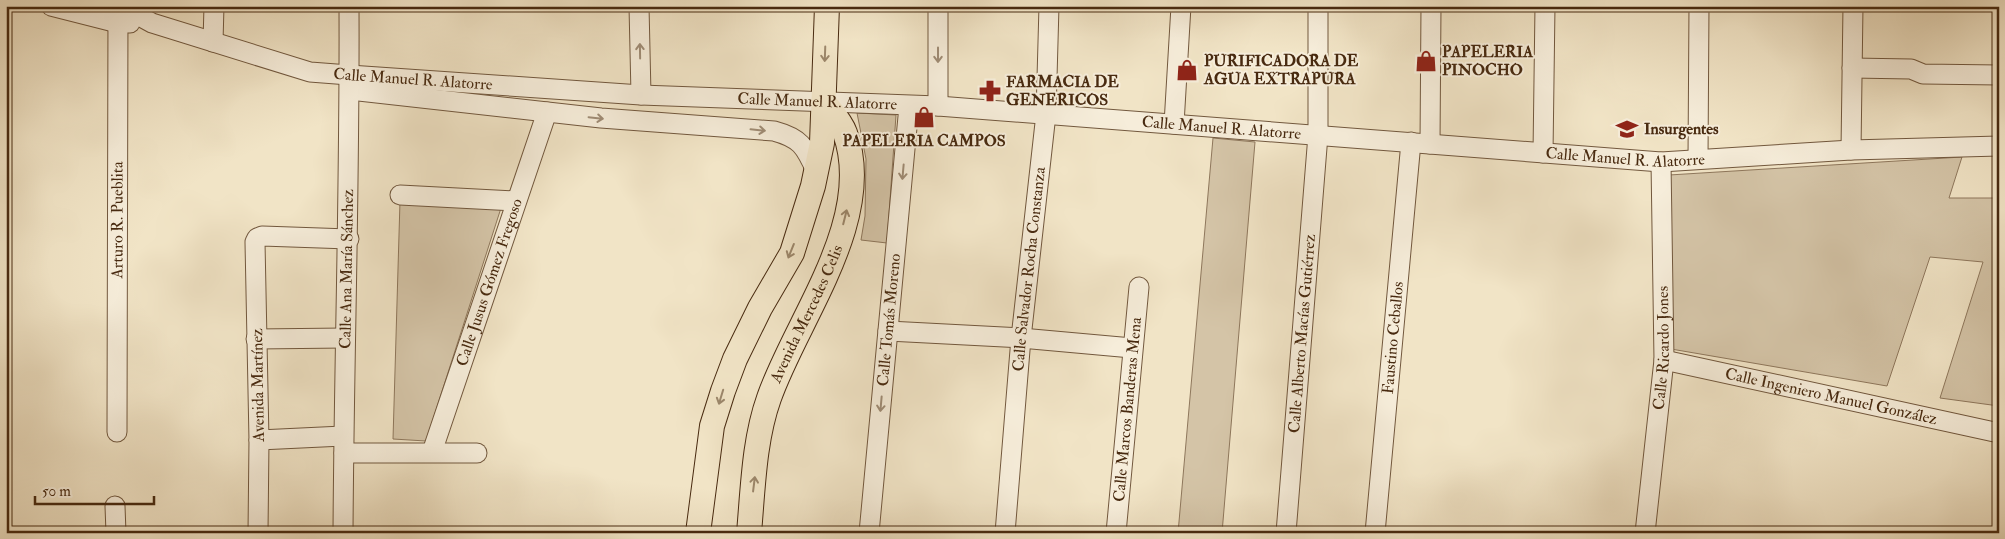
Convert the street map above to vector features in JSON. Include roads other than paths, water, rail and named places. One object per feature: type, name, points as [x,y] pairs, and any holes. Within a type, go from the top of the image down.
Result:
[{"type":"main road","points":[[698,533],[712,426],[723,391],[756,317],[792,253],[816,171],[822,143],[827,6]]},
{"type":"main road","name":"Avenida Mercedes Celis","points":[[749,533],[761,423],[782,368],[834,259],[850,197],[851,165],[845,132],[824,102]]},
{"type":"street","name":"Calle Manuel R. Alatorre","points":[[51,6],[119,12],[310,72],[350,82],[938,106],[1661,162],[1851,150],[1999,146]]},
{"type":"street","points":[[213,42],[214,6]]},
{"type":"street","name":"Calle Ana María Sánchez","points":[[343,533],[345,338],[349,239],[349,6]]},
{"type":"street","points":[[639,6],[641,95]]},
{"type":"street","points":[[938,6],[938,106]]},
{"type":"street","name":"Calle Salvador Rocha Constanza","points":[[1005,533],[1021,338],[1046,114],[1049,6]]},
{"type":"street","points":[[1174,124],[1180,6]]},
{"type":"street","name":"Calle Alberto Macías Gutiérrez","points":[[1286,533],[1318,135],[1318,6]]},
{"type":"street","name":"Faustino Ceballos","points":[[1375,533],[1420,143],[1431,6]]},
{"type":"street","points":[[1543,153],[1544,6]]},
{"type":"street","points":[[1698,160],[1699,6]]},
{"type":"street","points":[[1851,150],[1853,6]]},
{"type":"street","name":"Arturo R. Pueblita","points":[[117,432],[119,12]]},
{"type":"street","points":[[1852,68],[1911,69],[1923,74],[1999,75]]},
{"type":"street","points":[[350,82],[547,112],[774,131],[800,141],[807,150],[816,171]]},
{"type":"street","name":"Calle Tomás Moreno","points":[[869,533],[908,106]]},
{"type":"street","name":"Calle Jusus Gómez Fregoso","points":[[432,452],[547,112]]},
{"type":"street","name":"Calle Ricardo Jones","points":[[1645,533],[1664,360],[1661,162]]},
{"type":"street","points":[[400,196],[516,201]]},
{"type":"street","name":"Avenida Martínez","points":[[258,533],[259,440],[255,242],[257,238],[262,236],[349,239]]},
{"type":"street","name":"Calle Marcos Banderas Mena","points":[[1116,533],[1139,287]]},
{"type":"street","points":[[888,331],[1021,338],[1132,348]]},
{"type":"street","points":[[256,338],[345,338]]},
{"type":"street","name":"Calle Ingeniero Manuel González","points":[[1664,360],[1999,433]]},
{"type":"street","points":[[259,440],[432,452],[478,453]]},
{"type":"street","points":[[115,506],[116,533]]},
{"type":"place","name":"PAPELERIA PINOCHO","points":[[1426,61]]},
{"type":"place","name":"PURIFICADORA DE AGUA EXTRAPURA","points":[[1187,70]]},
{"type":"place","name":"FARMACIA DE GENERICOS","points":[[990,91]]},
{"type":"place","name":"PAPELERIA CAMPOS","points":[[924,117]]},
{"type":"place","name":"Insurgentes","points":[[1627,129]]}]
